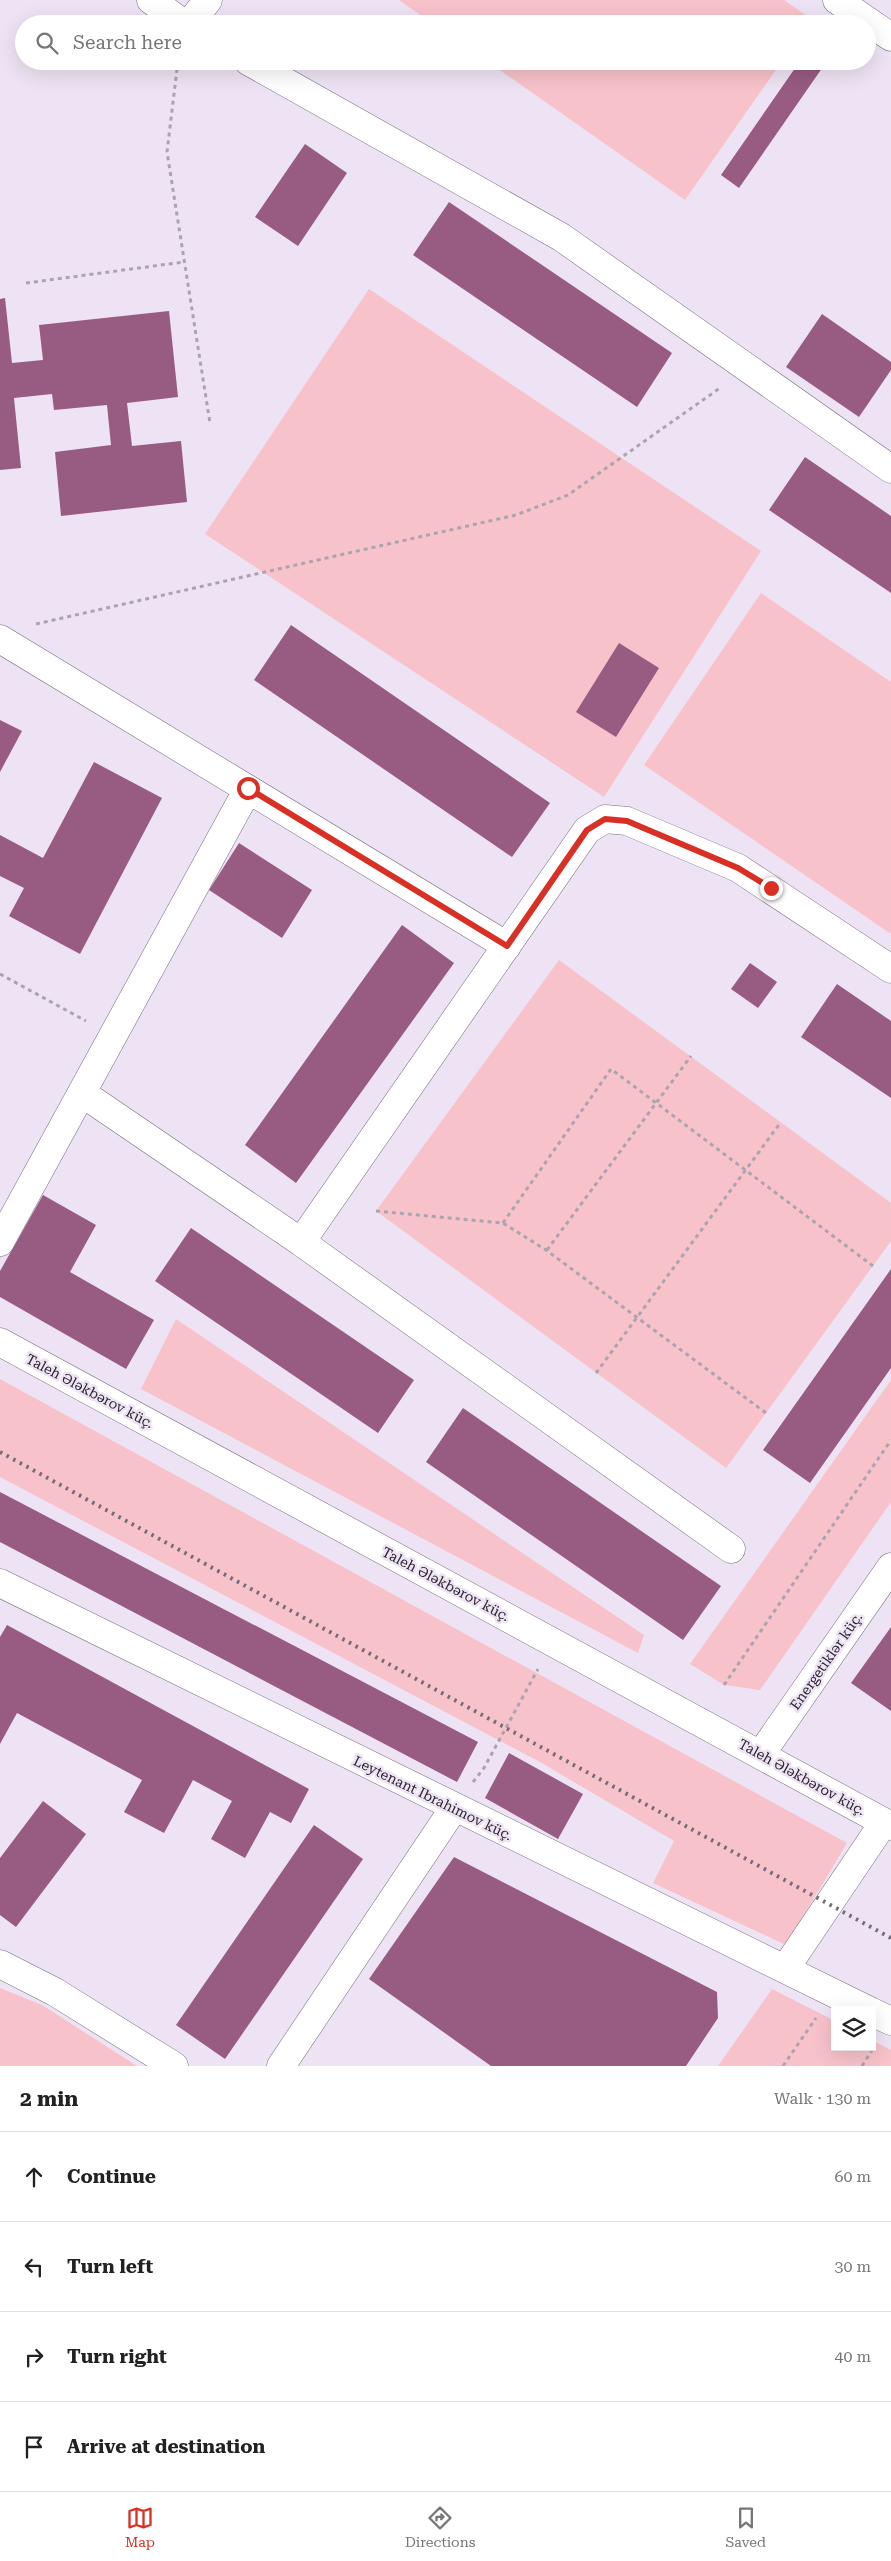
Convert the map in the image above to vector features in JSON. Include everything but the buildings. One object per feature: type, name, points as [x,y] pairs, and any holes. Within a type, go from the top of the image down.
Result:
[{"type":"street","points":[[151,0],[172,15]]},
{"type":"street","points":[[196,15],[208,0]]},
{"type":"street","points":[[837,0],[859,15]]},
{"type":"street","points":[[876,27],[891,37]]},
{"type":"street","points":[[264,70],[561,237],[891,469]]},
{"type":"street","points":[[0,639],[507,946]]},
{"type":"street","points":[[0,1242],[248,788]]},
{"type":"street","points":[[301,1242],[587,830],[605,819],[627,821],[738,868],[891,969]]},
{"type":"street","points":[[82,1093],[301,1242],[731,1549]]},
{"type":"street","name":"Taleh Ələkbərov küç.","points":[[0,1342],[888,1824]]},
{"type":"street","name":"Energetiklər küç.","points":[[761,1754],[891,1567]]},
{"type":"street","name":"Leytenant Ibrahimov küç.","points":[[0,1583],[860,2006]]},
{"type":"street","points":[[281,2066],[454,1808]]},
{"type":"street","points":[[785,1969],[888,1824]]},
{"type":"street","points":[[0,1964],[55,1992],[174,2066]]},
{"type":"street","points":[[876,2019],[884,2032]]},
{"type":"path","points":[[177,70],[167,152],[210,423]]},
{"type":"path","points":[[26,283],[184,262]]},
{"type":"path","points":[[29,625],[516,516],[568,495],[747,369]]},
{"type":"path","points":[[0,974],[113,1035]]},
{"type":"path","points":[[546,1250],[691,1056]]},
{"type":"path","points":[[503,1223],[611,1069],[873,1266]]},
{"type":"path","points":[[596,1373],[781,1122]]},
{"type":"path","points":[[376,1211],[503,1223],[546,1250],[766,1413]]},
{"type":"path","points":[[724,1685],[891,1440]]},
{"type":"path","points":[[454,1808],[484,1768],[553,1642]]},
{"type":"path","points":[[783,2066],[820,2013]]},
{"type":"path","points":[[862,2066],[884,2032]]},
{"type":"shaded area","points":[[399,0],[784,0],[805,15],[420,15]]},
{"type":"shaded area","points":[[500,70],[776,70],[685,200]]},
{"type":"shaded area","points":[[369,289],[761,551],[604,797],[205,534]]},
{"type":"shaded area","points":[[761,593],[891,682],[891,934],[644,765]]},
{"type":"shaded area","points":[[559,960],[891,1203],[891,1241],[726,1468],[376,1211]]},
{"type":"shaded area","points":[[176,1319],[644,1635],[638,1653],[141,1389]]},
{"type":"shaded area","points":[[0,1379],[847,1843],[786,1945],[653,1883],[674,1841],[540,1762],[0,1477]]},
{"type":"shaded area","points":[[891,1380],[891,1502],[760,1690],[724,1685],[690,1664]]},
{"type":"shaded area","points":[[0,1988],[42,2005],[137,2066],[0,2066]]},
{"type":"shaded area","points":[[772,1989],[831,2019],[831,2051],[876,2051],[876,2042],[891,2050],[891,2066],[718,2066]]},
{"type":"railway","points":[[0,1452],[891,1938]]},
{"type":"route","points":[[248,788],[507,946],[587,830],[605,819],[627,821],[738,868],[771,888]]}]
